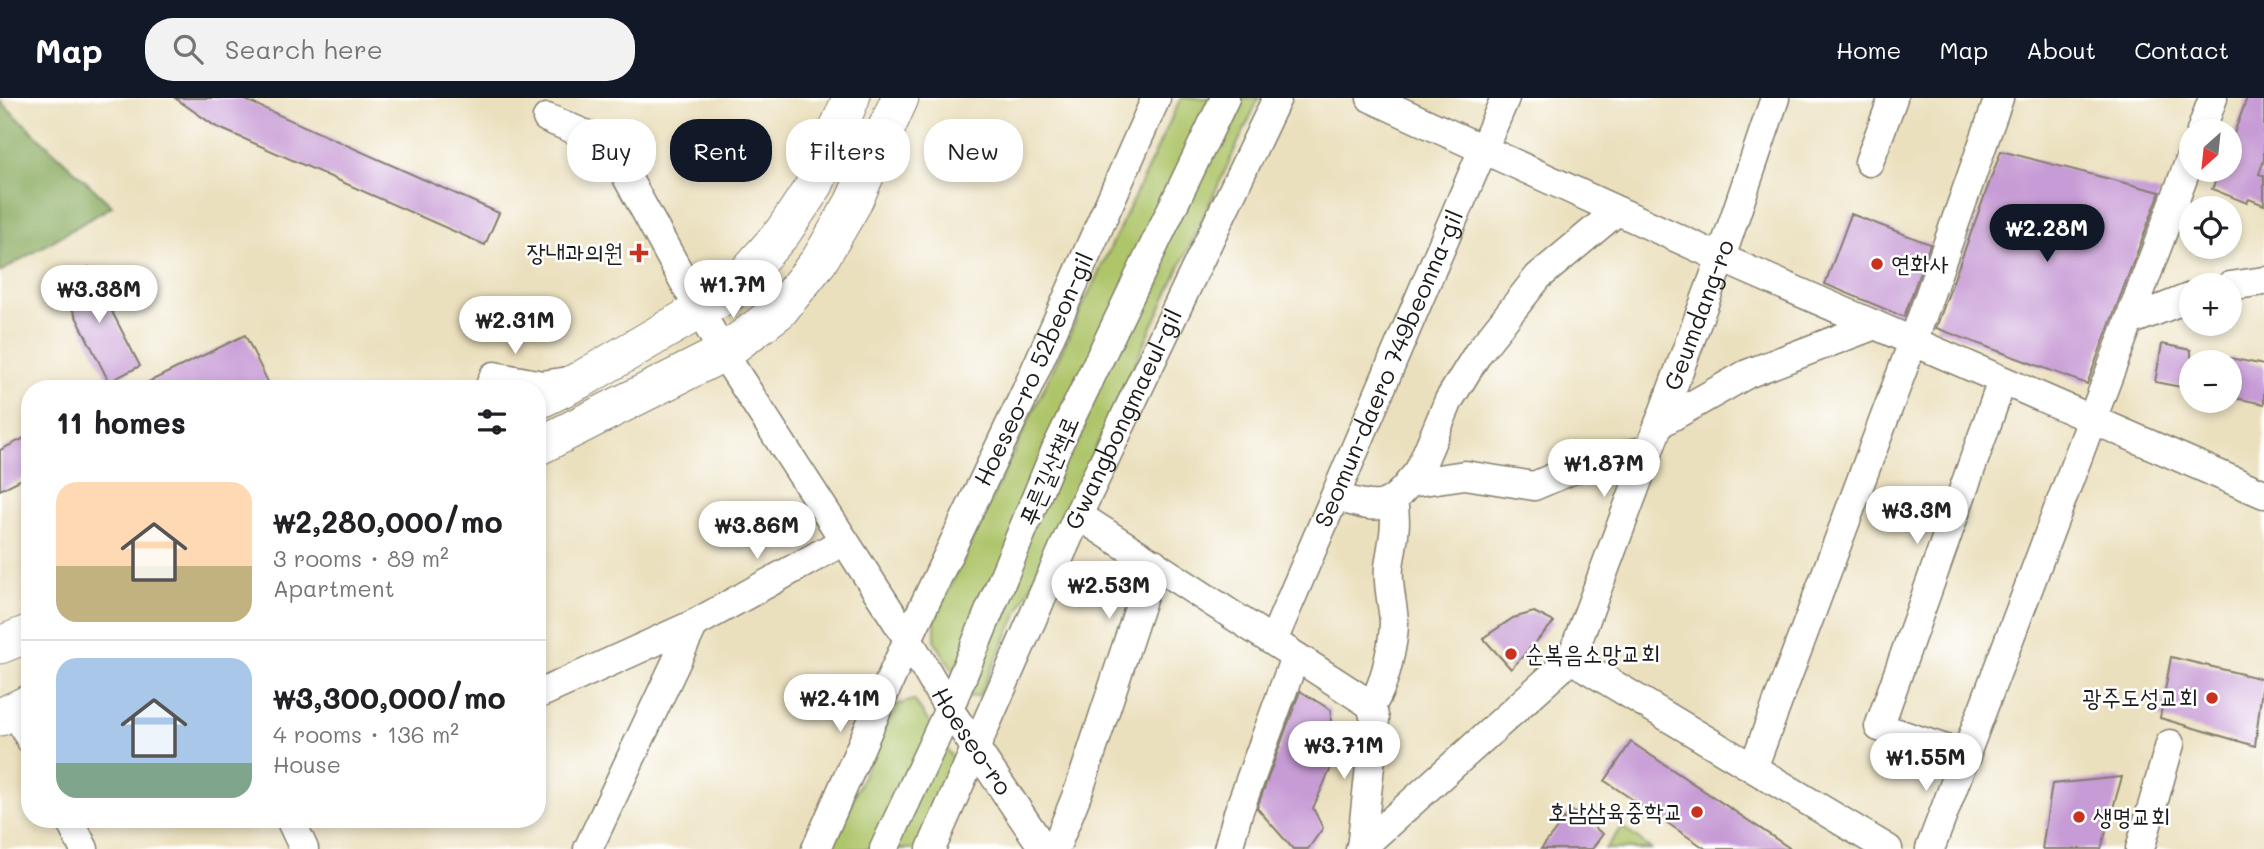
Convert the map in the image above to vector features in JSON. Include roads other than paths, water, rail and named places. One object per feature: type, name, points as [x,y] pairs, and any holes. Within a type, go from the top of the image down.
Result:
[{"type":"main road","points":[[546,397],[582,379],[729,293],[783,232],[815,184],[851,98]]},
{"type":"main road","points":[[546,442],[723,353],[779,311],[819,261],[853,203],[900,98]]},
{"type":"main road","points":[[0,645],[21,637]]},
{"type":"street","name":"Hoeseo-ro 52beon-gil","points":[[816,849],[908,639],[1026,391],[1156,98]]},
{"type":"street","name":"푸른길산책로","points":[[884,849],[949,709],[1056,449],[1225,98]]},
{"type":"street","name":"Gwangbongmaeul-gil","points":[[931,849],[1078,515],[1277,98]]},
{"type":"street","points":[[1371,98],[1721,258],[2264,494]]},
{"type":"street","name":"Seomun-daero 749beonna-gil","points":[[1228,849],[1284,649],[1336,497],[1505,98]]},
{"type":"street","name":"Geumdang-ro","points":[[1361,848],[1571,659],[1721,258],[1775,98]]},
{"type":"street","points":[[1869,162],[1893,98]]},
{"type":"street","points":[[1753,768],[1913,342],[1999,98]]},
{"type":"street","points":[[2205,119],[2213,98]]},
{"type":"street","name":"Hoeseo-ro","points":[[547,118],[601,141],[610,150],[723,353],[908,639],[949,709],[1044,849]]},
{"type":"street","points":[[1930,849],[2182,182]]},
{"type":"street","points":[[1361,848],[1373,712],[1383,682],[1394,624],[1389,569],[1401,493],[1419,471],[1449,400],[1478,353],[1538,277],[1617,211]]},
{"type":"street","points":[[2242,285],[2264,282]]},
{"type":"street","points":[[2130,321],[2179,302]]},
{"type":"street","points":[[1336,497],[1378,507],[1401,493],[1465,475],[1534,486],[1654,437],[1747,374],[1875,325]]},
{"type":"street","points":[[492,380],[494,376],[515,380]]},
{"type":"street","points":[[546,384],[582,379]]},
{"type":"street","points":[[1967,756],[1878,727],[2002,381]]},
{"type":"street","points":[[1078,515],[1284,649],[1373,712]]},
{"type":"street","points":[[546,691],[694,624],[844,541]]},
{"type":"street","points":[[1055,849],[1080,787],[1154,563]]},
{"type":"street","points":[[588,849],[694,624]]},
{"type":"street","points":[[1571,659],[1888,849]]},
{"type":"street","points":[[2140,849],[2170,744]]},
{"type":"street","points":[[74,828],[84,849]]},
{"type":"street","points":[[294,828],[304,849]]},
{"type":"place","name":"장내과의원","points":[[639,253]]},
{"type":"place","name":"연화사","points":[[1877,264]]},
{"type":"place","name":"순복음소망교회","points":[[1511,654]]},
{"type":"place","name":"광주도성교회","points":[[2212,698]]},
{"type":"place","name":"호남삼육중학교","points":[[1697,812]]},
{"type":"place","name":"생명교회","points":[[2079,817]]}]
